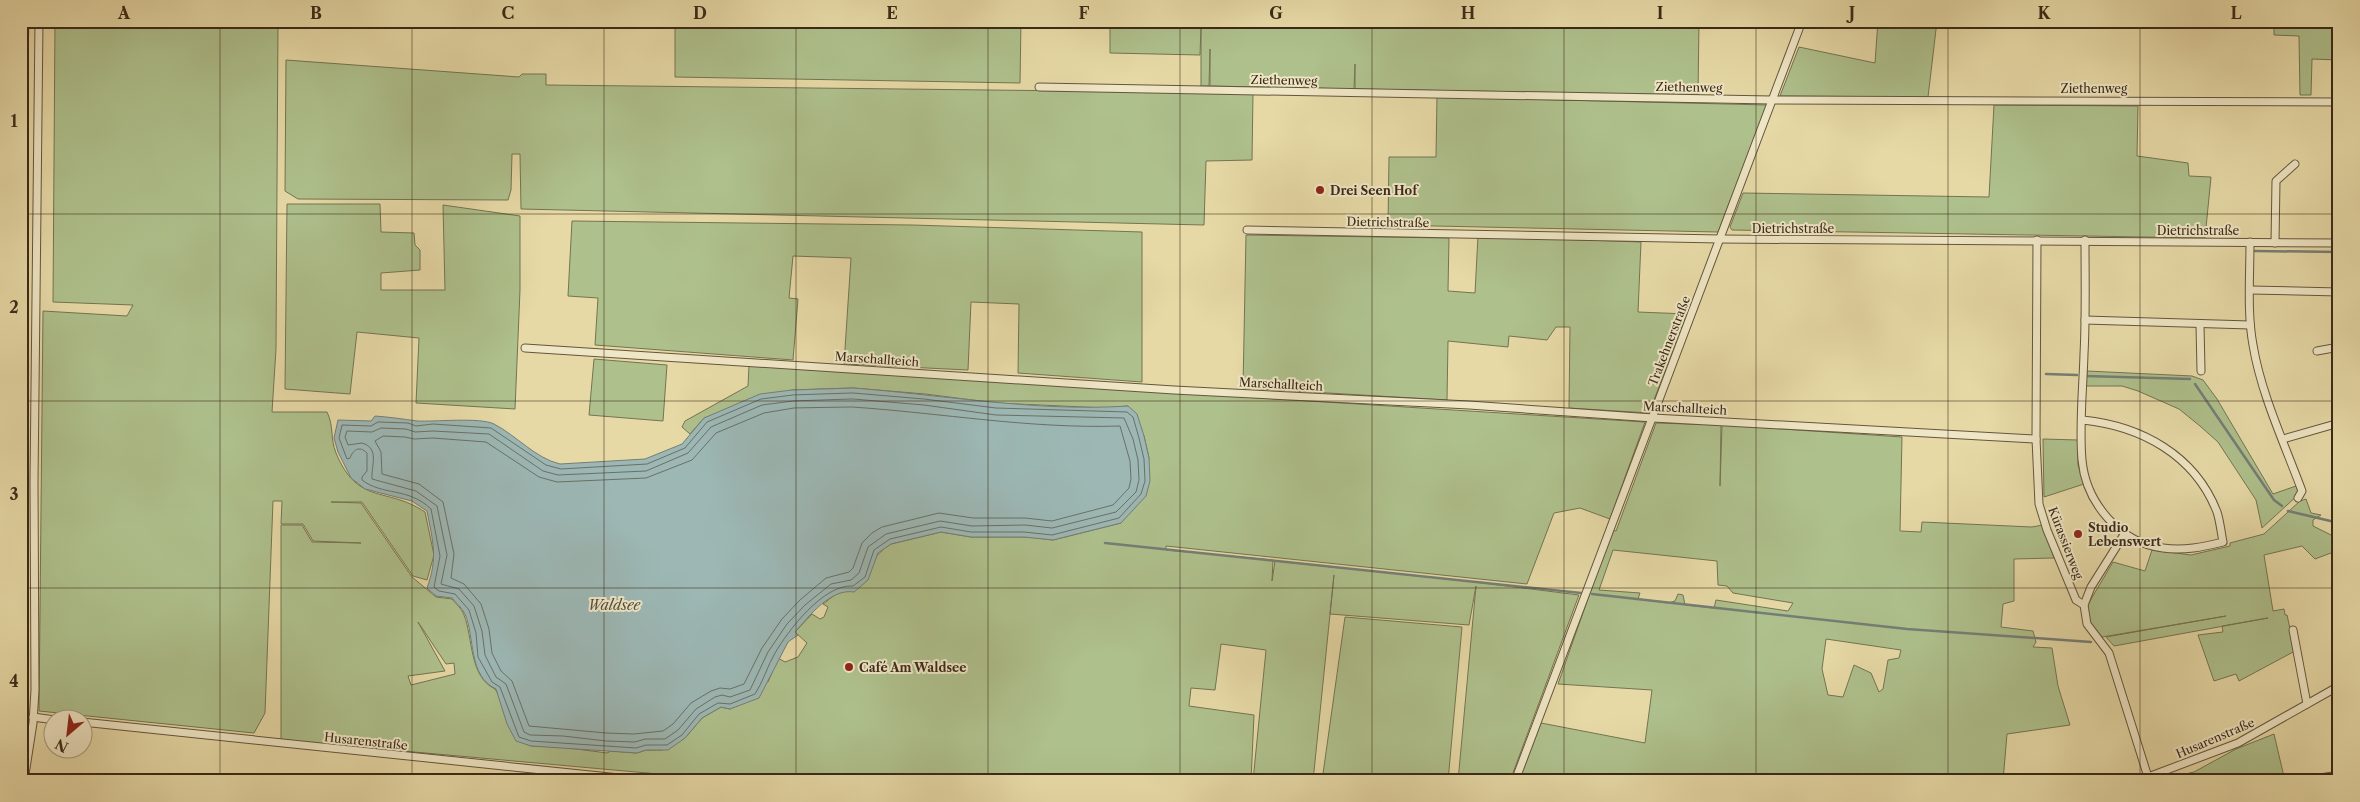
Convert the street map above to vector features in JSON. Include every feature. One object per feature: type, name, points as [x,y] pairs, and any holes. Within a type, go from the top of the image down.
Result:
[{"type":"street","points":[[24,781],[33,718],[39,21]]},
{"type":"street","name":"Trakehnerstraße","points":[[1515,781],[1802,21]]},
{"type":"street","name":"Ziethenweg","points":[[1039,87],[1771,100],[2339,102]]},
{"type":"street","points":[[2275,242],[2276,182],[2295,164]]},
{"type":"street","name":"Dietrichstraße","points":[[1247,230],[1720,239],[2085,240],[2339,244]]},
{"type":"street","name":"Kürassierweg","points":[[2037,240],[2036,439],[2039,504],[2047,530],[2076,600],[2084,605],[2087,624],[2109,653],[2148,777]]},
{"type":"street","points":[[2083,420],[2114,424],[2130,429],[2175,455],[2201,484],[2212,502],[2217,513],[2223,542],[2185,549],[2161,548],[2125,533],[2105,514],[2092,496],[2082,460],[2085,240]]},
{"type":"street","points":[[2250,242],[2250,325],[2258,368],[2302,491],[2298,498]]},
{"type":"street","points":[[2250,290],[2339,292]]},
{"type":"street","points":[[2085,320],[2200,325],[2250,325]]},
{"type":"street","points":[[2200,325],[2201,371]]},
{"type":"street","points":[[2318,351],[2339,347]]},
{"type":"street","name":"Marschallteich","points":[[525,348],[1174,390],[1469,405],[1653,418],[2036,439]]},
{"type":"street","points":[[2283,439],[2339,423]]},
{"type":"street","points":[[2084,605],[2092,587],[2125,533]]},
{"type":"street","points":[[2293,630],[2307,704]]},
{"type":"street","name":"Husarenstraße","points":[[2127,781],[2148,777],[2238,743],[2339,686]]},
{"type":"street","points":[[33,718],[42,719]]},
{"type":"street","name":"Husarenstraße","points":[[92,723],[648,781]]},
{"type":"street","points":[[2302,781],[2339,776]]},
{"type":"green space","points":[[21,21],[29,21],[27,89],[21,91]]},
{"type":"green space","points":[[55,21],[278,21],[276,349],[272,412],[327,412],[331,422],[336,453],[345,470],[354,481],[374,493],[398,499],[425,512],[434,555],[427,580],[413,576],[362,502],[331,502],[361,503],[412,577],[436,597],[452,599],[459,607],[467,624],[473,656],[480,675],[495,689],[531,746],[561,747],[607,753],[611,751],[637,753],[646,750],[662,750],[685,738],[702,718],[721,707],[730,709],[764,686],[766,681],[768,682],[778,658],[785,662],[798,657],[807,643],[795,632],[812,614],[820,619],[824,617],[828,607],[823,604],[853,585],[879,553],[891,544],[941,532],[971,537],[1029,537],[1053,540],[1121,523],[1149,458],[1144,436],[1128,406],[1105,408],[996,403],[925,394],[853,388],[792,390],[704,418],[690,434],[682,427],[685,421],[748,386],[749,366],[1645,422],[1610,519],[1580,508],[1554,513],[1527,584],[1166,546],[1166,550],[1273,560],[1272,581],[1275,561],[1579,595],[1510,781],[1458,781],[1476,586],[1469,625],[1330,614],[1313,781],[1253,781],[1266,650],[1221,644],[1215,690],[1191,688],[1189,706],[1254,715],[1251,781],[736,781],[281,740],[281,525],[302,525],[312,542],[361,543],[313,541],[303,524],[281,524],[282,501],[273,501],[265,713],[254,733],[92,716],[92,710],[39,711],[43,311],[127,316],[133,305],[53,302]],"holes":[[[418,622],[446,664],[454,663],[455,674],[411,685],[408,676],[445,671]]]},
{"type":"green space","points":[[675,21],[1021,21],[1020,83],[675,77]]},
{"type":"green space","points":[[1210,21],[1356,23],[1356,21],[1699,21],[1698,95],[1355,89],[1355,64],[1354,89],[1210,86],[1210,49],[1209,86],[1201,86],[1201,27],[1200,55],[1110,53],[1110,24],[1210,25]]},
{"type":"green space","points":[[1878,21],[1937,21],[1928,97],[1780,96],[1799,47],[1875,63]]},
{"type":"green space","points":[[2274,21],[2339,21],[2339,60],[2312,59],[2311,95],[2300,95],[2299,36],[2274,35]]},
{"type":"green space","points":[[286,60],[519,77],[522,74],[546,74],[546,85],[1253,93],[1252,160],[1206,161],[1204,225],[521,209],[520,154],[512,154],[511,190],[508,200],[298,199],[285,191]]},
{"type":"green space","points":[[1437,97],[1767,105],[1718,232],[1388,225],[1389,157],[1436,157]]},
{"type":"green space","points":[[1994,105],[2138,106],[2137,156],[2188,163],[2189,176],[2211,177],[2205,238],[1732,230],[1730,227],[1743,193],[1989,197]]},
{"type":"green space","points":[[25,203],[28,697],[22,709],[21,204]]},
{"type":"green space","points":[[287,204],[380,204],[381,232],[414,233],[415,245],[420,250],[420,270],[381,273],[381,290],[445,290],[443,205],[520,216],[520,290],[515,409],[416,403],[419,338],[357,332],[350,394],[285,389]]},
{"type":"green space","points":[[572,221],[912,225],[1142,232],[1142,382],[1018,373],[1019,304],[971,302],[968,370],[844,364],[851,258],[793,256],[789,298],[798,299],[793,360],[595,345],[598,298],[568,296]]},
{"type":"green space","points":[[1246,235],[1449,238],[1448,291],[1475,293],[1478,236],[1641,242],[1638,312],[1687,314],[1649,413],[1569,408],[1570,327],[1556,327],[1547,340],[1509,336],[1508,347],[1448,341],[1447,400],[1243,388]]},
{"type":"green space","points":[[594,359],[667,365],[663,421],[589,415]]},
{"type":"green space","points":[[2087,371],[2192,376],[2203,380],[2217,399],[2273,494],[2296,486],[2299,494],[2262,528],[2256,500],[2218,442],[2179,409],[2138,391],[2122,386],[2086,386]]},
{"type":"green space","points":[[1656,423],[1721,425],[1720,486],[1722,425],[1902,437],[1900,531],[1921,532],[1922,522],[2032,527],[2043,525],[2054,558],[2014,559],[2014,601],[2003,604],[2001,627],[2033,631],[2036,642],[2033,647],[2052,648],[2058,686],[2070,725],[2007,734],[2003,781],[1519,781],[1541,723],[1645,743],[1652,690],[1558,684],[1612,530],[1616,531]],"holes":[[[1613,550],[1717,561],[1718,585],[1727,586],[1733,593],[1793,603],[1788,611],[1716,600],[1714,608],[1685,605],[1683,595],[1678,594],[1675,601],[1668,603],[1638,599],[1640,593],[1599,590]],[[1826,639],[1901,650],[1899,658],[1888,660],[1883,689],[1879,692],[1871,673],[1854,665],[1843,697],[1828,695],[1822,669]]]},
{"type":"green space","points":[[2043,439],[2078,440],[2078,465],[2084,484],[2044,497]]},
{"type":"green space","points":[[2306,499],[2311,513],[2321,515],[2313,520],[2313,526],[2335,537],[2339,550],[2315,559],[2302,546],[2264,555],[2273,611],[2284,609],[2295,651],[2239,681],[2236,674],[2214,681],[2198,635],[2223,632],[2222,626],[2114,646],[2106,637],[2226,616],[2102,637],[2090,623],[2087,606],[2113,562],[2145,571],[2152,550],[2191,555],[2230,546],[2230,543],[2264,534],[2300,501]]},
{"type":"green space","points":[[1345,617],[1462,627],[1448,781],[1322,781]]},
{"type":"green space","points":[[2274,734],[2285,781],[2157,781],[2194,772],[2236,749]]},
{"type":"water","name":"Waldsee","points":[[853,388],[1025,405],[1059,407],[1128,406],[1137,414],[1149,458],[1150,481],[1146,496],[1121,523],[1053,540],[1024,537],[971,537],[941,532],[891,544],[878,553],[868,580],[854,592],[837,594],[821,604],[795,632],[798,635],[788,642],[759,698],[730,709],[721,707],[702,718],[685,738],[668,750],[646,750],[637,753],[531,746],[516,741],[507,724],[496,689],[487,683],[477,666],[464,612],[452,598],[436,596],[427,588],[432,568],[433,541],[427,511],[412,501],[365,489],[351,478],[338,452],[334,438],[338,420],[371,421],[375,416],[417,421],[478,421],[494,424],[542,457],[560,464],[645,459],[682,444],[704,418],[760,394],[792,390]]},
{"type":"waterway","points":[[2255,251],[2339,252]]},
{"type":"waterway","points":[[2046,374],[2077,375]]},
{"type":"waterway","points":[[2086,376],[2190,379]]},
{"type":"waterway","points":[[2195,384],[2274,500],[2282,506]]},
{"type":"waterway","points":[[2288,511],[2339,523]]},
{"type":"waterway","points":[[1105,543],[1581,593]]},
{"type":"waterway","points":[[1592,594],[1907,629],[2091,642]]},
{"type":"place","name":"Drei Seen Hof","points":[[1320,190]]},
{"type":"place","name":"Studio Lebenswert","points":[[2078,534]]},
{"type":"place","name":"Café Am Waldsee","points":[[849,667]]}]
